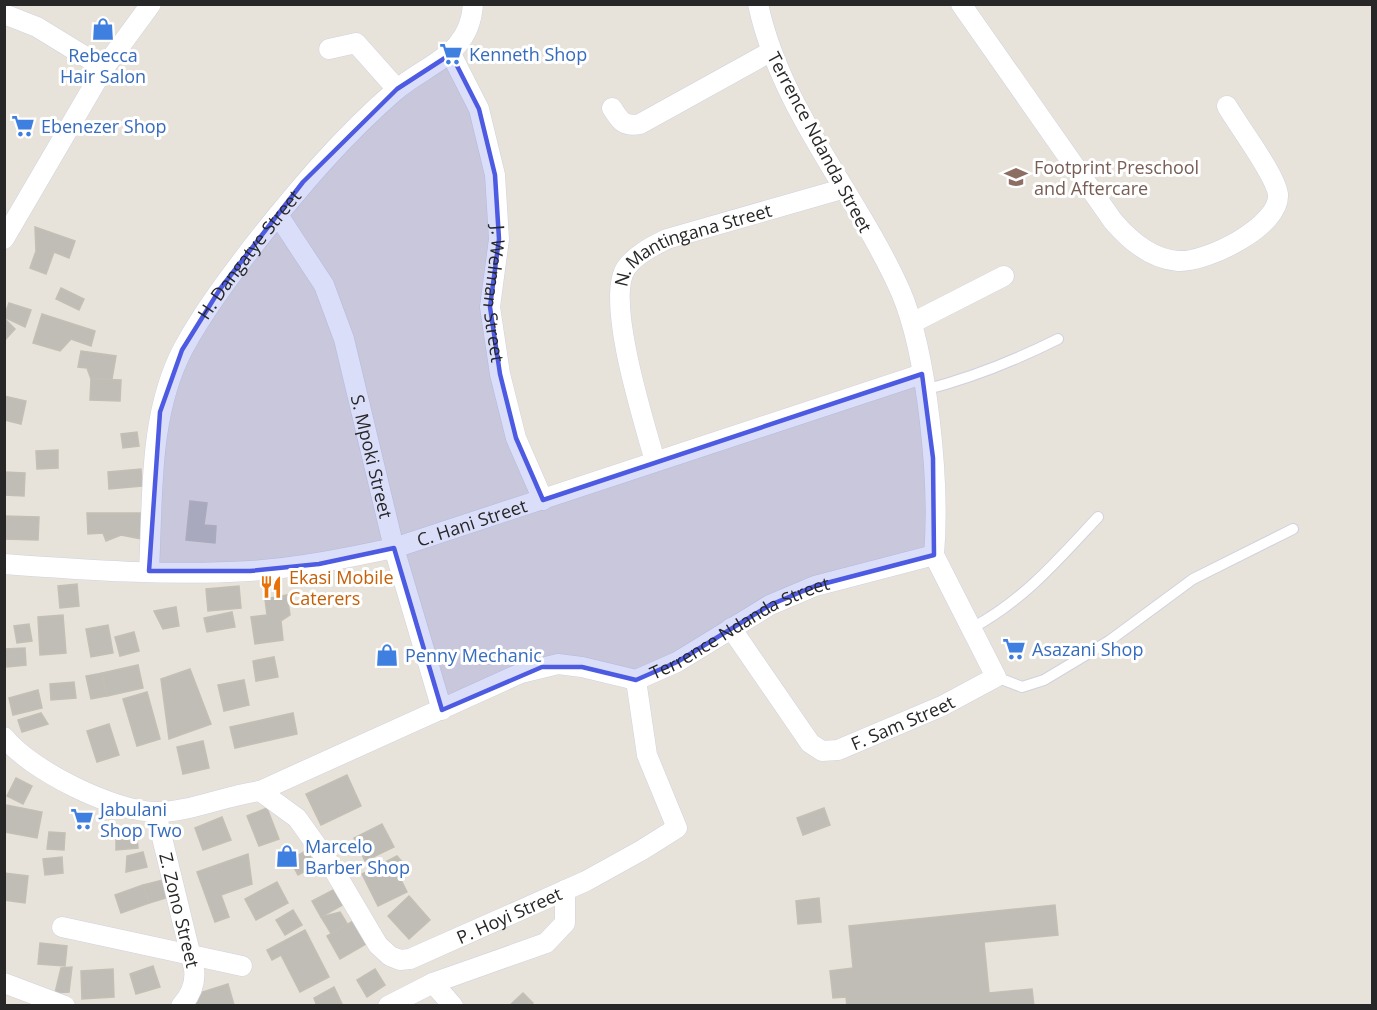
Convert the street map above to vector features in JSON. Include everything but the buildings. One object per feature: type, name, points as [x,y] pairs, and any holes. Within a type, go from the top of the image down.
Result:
[{"type":"street","points":[[4,239],[104,68],[151,4]]},
{"type":"street","name":"H. Dangatye Street","points":[[149,571],[160,412],[182,350],[220,289],[303,182],[349,133],[397,89],[451,54],[466,33],[473,4]]},
{"type":"street","name":"Terrence Ndanda Street","points":[[4,737],[52,776],[118,804],[156,813],[237,794],[260,791],[521,674],[542,667],[582,667],[636,680],[677,662],[770,605],[815,586],[934,555],[935,496],[923,382],[912,323],[900,289],[842,189],[770,52],[758,4]]},
{"type":"street","points":[[961,4],[1113,221],[1128,238],[1147,251],[1178,261],[1192,261],[1240,240],[1272,215],[1277,204],[1278,193],[1272,177],[1227,106]]},
{"type":"street","points":[[4,14],[37,27],[104,68]]},
{"type":"street","points":[[329,49],[356,43],[397,89]]},
{"type":"street","points":[[612,108],[620,121],[626,125],[640,124],[770,52]]},
{"type":"street","name":"J. Welman Street","points":[[451,54],[478,109],[495,175],[500,239],[490,307],[498,363],[516,438],[543,500]]},
{"type":"street","name":"N. Mantingana Street","points":[[655,461],[636,395],[624,335],[619,300],[620,281],[627,267],[642,252],[667,238],[842,189]]},
{"type":"street","name":"S. Mpoki Street","points":[[278,215],[324,285],[344,339],[394,548],[441,710]]},
{"type":"street","points":[[912,323],[1004,276]]},
{"type":"street","name":"C. Hani Street","points":[[4,564],[149,571],[250,571],[319,564],[394,548],[655,461],[923,382]]},
{"type":"street","points":[[934,555],[996,677]]},
{"type":"street","name":"F. Sam Street","points":[[731,628],[810,743],[822,751],[831,752],[846,747],[942,706],[996,677]]},
{"type":"street","name":"P. Hoyi Street","points":[[260,791],[297,818],[332,867],[378,945],[390,956],[400,960],[429,952],[565,890],[642,850],[677,828],[647,755],[636,680]]},
{"type":"street","name":"Z. Zono Street","points":[[156,813],[195,977],[188,998],[181,1005]]},
{"type":"street","points":[[388,1005],[433,983],[546,943],[565,923],[565,890]]},
{"type":"street","points":[[62,927],[242,966]]},
{"type":"street","points":[[4,983],[65,1005]]},
{"type":"street","points":[[433,983],[453,1005]]},
{"type":"lane","points":[[923,382],[964,380],[1003,366],[1058,339]]},
{"type":"lane","points":[[972,628],[997,614],[1032,588],[1098,518]]},
{"type":"lane","points":[[996,677],[1022,687],[1044,680],[1109,642],[1193,579],[1293,530]]},
{"type":"highlighted area","points":[[451,54],[479,109],[495,175],[499,239],[490,307],[500,374],[516,438],[543,500],[922,374],[933,458],[934,555],[815,586],[770,605],[677,662],[636,680],[582,667],[542,667],[442,710],[394,548],[319,564],[250,571],[149,571],[160,412],[182,350],[220,289],[303,182],[397,89]]},
{"type":"place","name":"Rebecca Hair Salon","points":[[103,29]]},
{"type":"place","name":"Kenneth Shop","points":[[451,54]]},
{"type":"place","name":"Ebenezer Shop","points":[[23,126]]},
{"type":"place","name":"Footprint Preschool and Aftercare","points":[[1016,177]]},
{"type":"place","name":"Ekasi Mobile Caterers","points":[[271,587]]},
{"type":"place","name":"Asazani Shop","points":[[1014,649]]},
{"type":"place","name":"Penny Mechanic","points":[[387,655]]},
{"type":"place","name":"Jabulani Shop Two","points":[[82,819]]},
{"type":"place","name":"Marcelo Barber Shop","points":[[287,856]]}]
